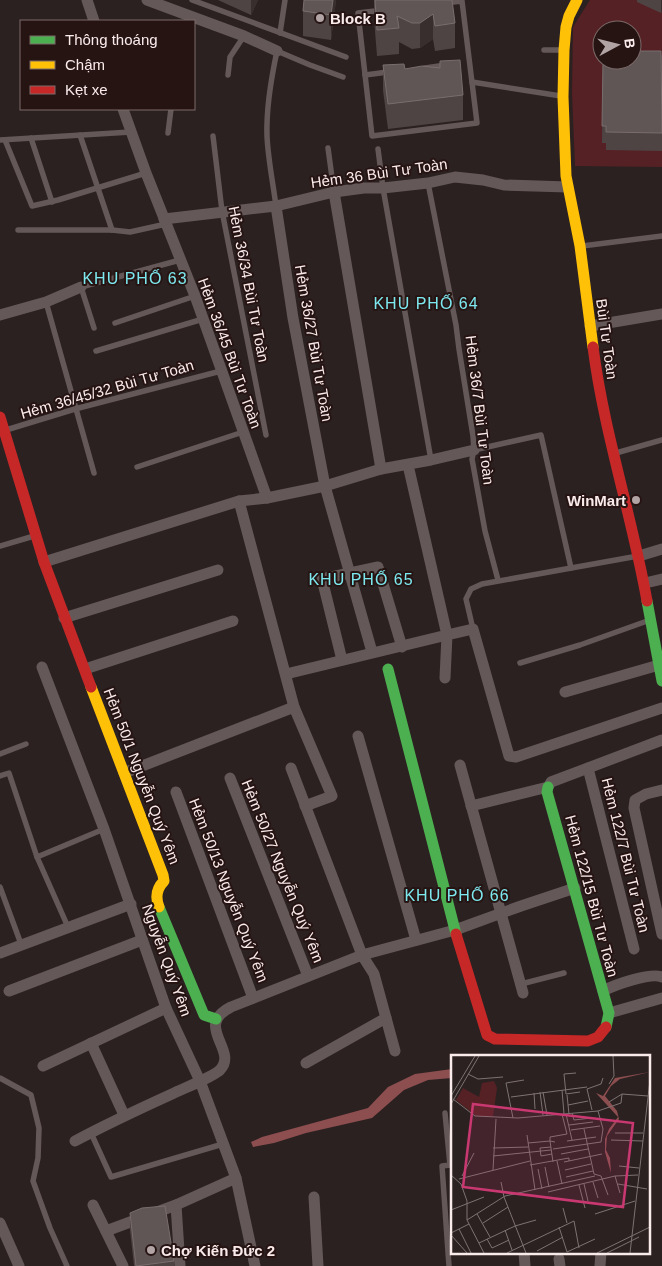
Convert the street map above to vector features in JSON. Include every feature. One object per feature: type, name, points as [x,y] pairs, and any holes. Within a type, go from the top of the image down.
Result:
[{"type":"street","points":[[87,0],[94,20]]},
{"type":"street","points":[[147,0],[183,17]]},
{"type":"street","name":"Bùi Tư Toàn","points":[[577,0],[569,16],[564,50],[565,164],[580,246],[598,385],[616,453],[645,583],[650,620],[658,642],[658,665],[662,680]]},
{"type":"street","points":[[195,21],[244,36],[278,51]]},
{"type":"street","name":"Hẻm 36/45 Bùi Tư Toàn","points":[[124,110],[146,173],[195,296],[266,498]]},
{"type":"street","name":"Hẻm 36 Bùi Tư Toàn","points":[[165,221],[276,206],[334,192],[428,183],[455,177],[483,180],[504,185],[568,187]]},
{"type":"street","points":[[334,192],[381,469]]},
{"type":"street","name":"Hẻm 36/27 Bùi Tư Toàn","points":[[276,206],[293,318],[325,486],[372,652]]},
{"type":"street","points":[[0,315],[46,302],[81,287]]},
{"type":"street","points":[[590,326],[662,314]]},
{"type":"street","name":"Hẻm 50/1 Nguyễn Quý Yêm","points":[[0,417],[2,432],[37,535],[44,562],[163,875],[164,881],[160,886],[156,900],[204,1015],[216,1019]]},
{"type":"street","points":[[44,562],[239,501],[266,498],[325,486],[381,469],[474,450]]},
{"type":"street","points":[[408,465],[447,635],[446,678]]},
{"type":"street","points":[[239,501],[294,707],[332,796],[305,806]]},
{"type":"street","points":[[639,556],[662,550]]},
{"type":"street","points":[[342,660],[322,579],[378,566],[402,647]]},
{"type":"street","points":[[64,618],[218,570]]},
{"type":"street","points":[[645,583],[662,579]]},
{"type":"street","points":[[85,669],[233,621]]},
{"type":"street","points":[[286,674],[473,629],[509,756],[516,757],[662,708]]},
{"type":"street","points":[[565,692],[658,665]]},
{"type":"street","name":"Nguyễn Quý Yêm","points":[[42,667],[104,829],[166,1008],[200,1081],[236,1178],[254,1266]]},
{"type":"street","points":[[388,669],[455,930],[487,1034],[495,1039],[588,1042],[598,1039],[604,1034],[609,1013],[662,998]]},
{"type":"street","points":[[124,773],[294,707]]},
{"type":"street","points":[[358,736],[416,940]]},
{"type":"street","points":[[471,806],[548,787],[551,782],[662,740]]},
{"type":"street","points":[[460,765],[522,988]]},
{"type":"street","points":[[291,768],[362,955],[374,974],[394,1052]]},
{"type":"street","name":"Hẻm 122/7 Bùi Tư Toàn","points":[[588,768],[634,950]]},
{"type":"street","name":"Hẻm 50/27 Nguyễn Quý Yêm","points":[[230,778],[308,976]]},
{"type":"street","name":"Hẻm 122/15 Bùi Tư Toàn","points":[[548,787],[547,792],[609,1013]]},
{"type":"street","points":[[662,790],[635,800],[634,808],[656,883],[662,934]]},
{"type":"street","name":"Hẻm 50/13 Nguyễn Quý Yêm","points":[[176,792],[253,998]]},
{"type":"street","points":[[75,1141],[124,1115],[220,1070],[224,1059],[224,1052],[215,1029],[216,1019],[223,1011],[362,955],[455,930],[575,888]]},
{"type":"street","points":[[0,953],[130,904]]},
{"type":"street","points":[[9,991],[142,940]]},
{"type":"street","points":[[603,991],[625,982],[656,976],[662,977]]},
{"type":"street","points":[[43,1066],[166,1008]]},
{"type":"street","points":[[306,1063],[386,1018]]},
{"type":"street","points":[[91,1044],[124,1115]]},
{"type":"street","points":[[106,1232],[176,1205],[236,1178]]},
{"type":"street","points":[[314,1197],[318,1266]]},
{"type":"street","points":[[94,1205],[123,1266]]},
{"type":"street","points":[[176,1205],[180,1266]]},
{"type":"street","points":[[0,1223],[5,1245],[19,1266]]},
{"type":"lane","points":[[192,0],[346,57]]},
{"type":"lane","points":[[280,33],[286,0]]},
{"type":"lane","points":[[462,1],[470,62],[477,124],[372,136],[358,13],[462,1]]},
{"type":"lane","points":[[228,76],[230,57],[244,36]]},
{"type":"lane","points":[[544,50],[564,50]]},
{"type":"lane","points":[[276,206],[267,137],[267,114],[272,75],[278,51],[343,77]]},
{"type":"lane","points":[[460,64],[470,62]]},
{"type":"lane","points":[[422,68],[451,65]]},
{"type":"lane","points":[[365,75],[394,72]]},
{"type":"lane","points":[[472,82],[563,97]]},
{"type":"lane","points":[[168,133],[171,110]]},
{"type":"lane","points":[[131,132],[3,140],[32,206],[52,202],[146,173]]},
{"type":"lane","points":[[80,135],[112,230]]},
{"type":"lane","name":"Hẻm 36/34 Bùi Tư Toàn","points":[[213,136],[222,212],[266,436]]},
{"type":"lane","points":[[30,138],[52,202]]},
{"type":"lane","points":[[328,148],[334,192]]},
{"type":"lane","points":[[378,149],[383,188],[431,460]]},
{"type":"lane","name":"Hẻm 36/7 Bùi Tư Toàn","points":[[428,183],[456,325],[458,349],[473,436],[474,450],[472,459],[485,531],[498,580]]},
{"type":"lane","points":[[18,230],[112,230],[130,232],[165,221]]},
{"type":"lane","points":[[580,246],[662,236]]},
{"type":"lane","points":[[94,328],[81,287],[180,260]]},
{"type":"lane","points":[[115,323],[195,296]]},
{"type":"lane","points":[[46,302],[94,473]]},
{"type":"lane","points":[[96,351],[203,319]]},
{"type":"lane","name":"Hẻm 36/45/32 Bùi Tư Toàn","points":[[2,432],[221,370]]},
{"type":"lane","points":[[137,467],[243,432]]},
{"type":"lane","points":[[474,450],[541,434],[571,568]]},
{"type":"lane","points":[[616,453],[662,440]]},
{"type":"lane","points":[[0,546],[37,535]]},
{"type":"lane","points":[[473,629],[466,599],[471,589],[482,584],[639,556]]},
{"type":"lane","points":[[520,663],[580,645],[650,620]]},
{"type":"lane","points":[[0,754],[26,744]]},
{"type":"lane","points":[[0,776],[9,772],[37,857],[68,927]]},
{"type":"lane","points":[[37,857],[104,829]]},
{"type":"lane","points":[[0,887],[21,944]]},
{"type":"lane","points":[[522,988],[564,973]]},
{"type":"lane","points":[[0,1078],[31,1095],[39,1128],[38,1158],[33,1181],[50,1228],[67,1266]]},
{"type":"lane","points":[[445,1113],[450,1165],[442,1166],[449,1266]]},
{"type":"lane","points":[[91,1133],[111,1177],[223,1144]]},
{"type":"shaded area","points":[[590,0],[662,0],[662,167],[575,166],[572,93],[573,27]]},
{"type":"shaded area","points":[[451,1069],[451,1078],[428,1080],[404,1090],[372,1118],[253,1147],[251,1142],[262,1137],[368,1108],[388,1087],[415,1074]]},
{"type":"building","points":[[304,0],[333,0],[331,15],[303,11]]},
{"type":"building","points":[[375,0],[452,0],[455,23],[435,26],[433,14],[420,23],[412,23],[397,16],[399,28],[377,30]]},
{"type":"building","points":[[642,51],[661,51],[662,133],[606,132],[606,126],[602,126],[603,70],[642,70]]},
{"type":"building","points":[[460,60],[463,95],[388,104],[383,65],[404,64],[405,69],[422,66],[440,68],[440,61]]},
{"type":"building","name":"Chợ Kiến Đức 2","points":[[165,1206],[174,1261],[136,1266],[130,1213],[142,1208]]},
{"type":"traffic: fast","points":[[647,601],[662,681]]},
{"type":"traffic: fast","points":[[388,669],[456,934]]},
{"type":"traffic: fast","points":[[548,787],[547,792],[609,1013],[606,1027]]},
{"type":"traffic: fast","points":[[159,907],[204,1015],[216,1019]]},
{"type":"traffic: slow","points":[[577,0],[566,27],[564,50],[563,97],[566,176],[580,246],[593,347]]},
{"type":"traffic: slow","points":[[91,687],[163,875],[164,881],[157,893],[159,907]]},
{"type":"traffic: jam","points":[[593,347],[604,411],[647,601]]},
{"type":"traffic: jam","points":[[0,417],[44,562],[91,687]]},
{"type":"traffic: jam","points":[[456,934],[487,1035],[495,1039],[588,1041],[598,1037],[606,1027]]},
{"type":"place","name":"Block B","points":[[320,18]]},
{"type":"place","name":"WinMart","points":[[636,500]]},
{"type":"place","name":"Chợ Kiến Đức 2","points":[[151,1250]]},
{"type":"district","name":"KHU PHỐ 63","points":[[135,278]]},
{"type":"district","name":"KHU PHỐ 64","points":[[426,303]]},
{"type":"district","name":"KHU PHỐ 65","points":[[361,579]]},
{"type":"district","name":"KHU PHỐ 66","points":[[457,895]]}]
